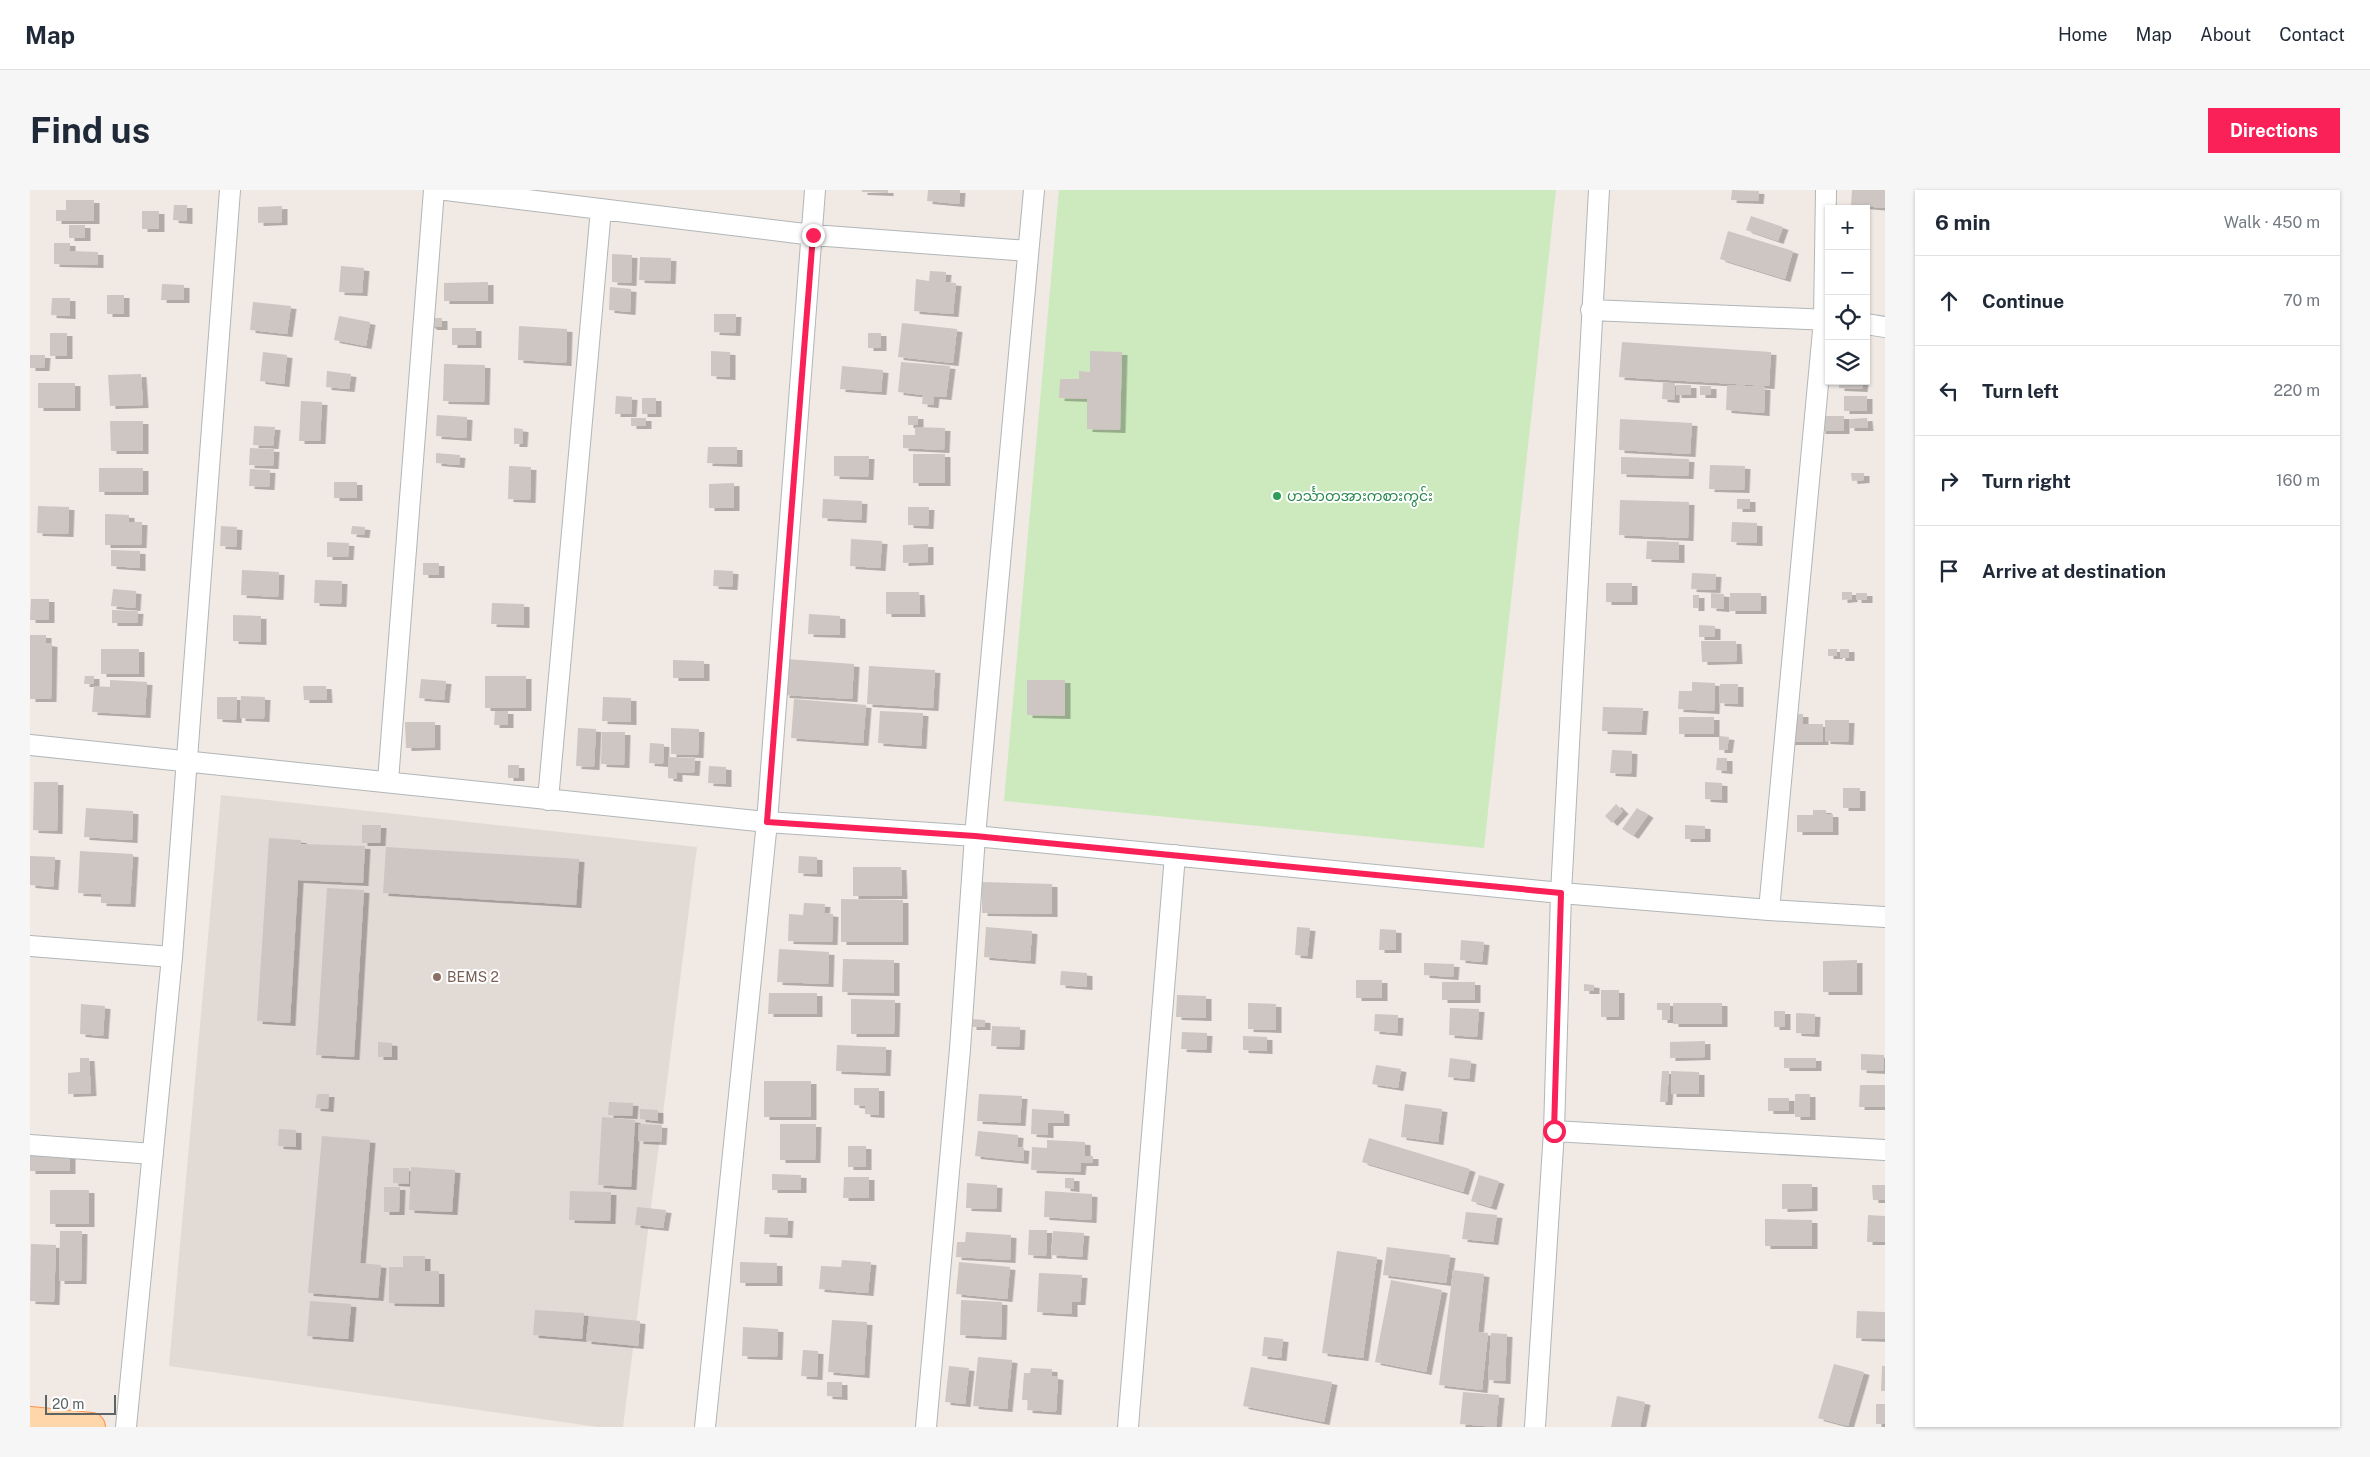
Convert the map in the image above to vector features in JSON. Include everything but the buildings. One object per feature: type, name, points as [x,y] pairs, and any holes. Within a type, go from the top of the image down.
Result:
[{"type":"main road","points":[[30,1421],[91,1427]]},
{"type":"street","points":[[126,1427],[172,958],[230,190]]},
{"type":"street","points":[[388,781],[434,190]]},
{"type":"street","points":[[446,190],[813,235],[1028,251]]},
{"type":"street","points":[[704,1427],[767,822],[815,190]]},
{"type":"street","points":[[926,1427],[960,1049],[975,836],[1034,190]]},
{"type":"street","points":[[1535,1427],[1554,1131],[1561,893],[1598,190]]},
{"type":"street","points":[[1826,190],[1826,295]]},
{"type":"street","points":[[548,800],[601,209]]},
{"type":"street","points":[[1591,310],[1825,320]]},
{"type":"street","points":[[1870,325],[1885,327]]},
{"type":"street","points":[[1768,910],[1825,330]]},
{"type":"street","points":[[30,745],[767,822],[975,836],[1561,893],[1768,910],[1885,917]]},
{"type":"street","points":[[1128,1427],[1175,855]]},
{"type":"street","points":[[30,946],[172,958]]},
{"type":"street","points":[[1554,1131],[1885,1150]]},
{"type":"street","points":[[30,1145],[153,1154]]},
{"type":"shaded area","points":[[221,795],[697,847],[623,1427],[598,1427],[169,1366]]},
{"type":"green space","name":"ဟင်္သာတအားကစားကွင်း","points":[[1059,190],[1556,190],[1484,848],[1004,801]]},
{"type":"place","name":"ဟင်္သာတအားကစားကွင်း","points":[[1277,496]]},
{"type":"place","name":"BEMS 2","points":[[437,977]]},
{"type":"route","points":[[813,235],[767,822],[975,836],[1561,893],[1554,1131]]}]
